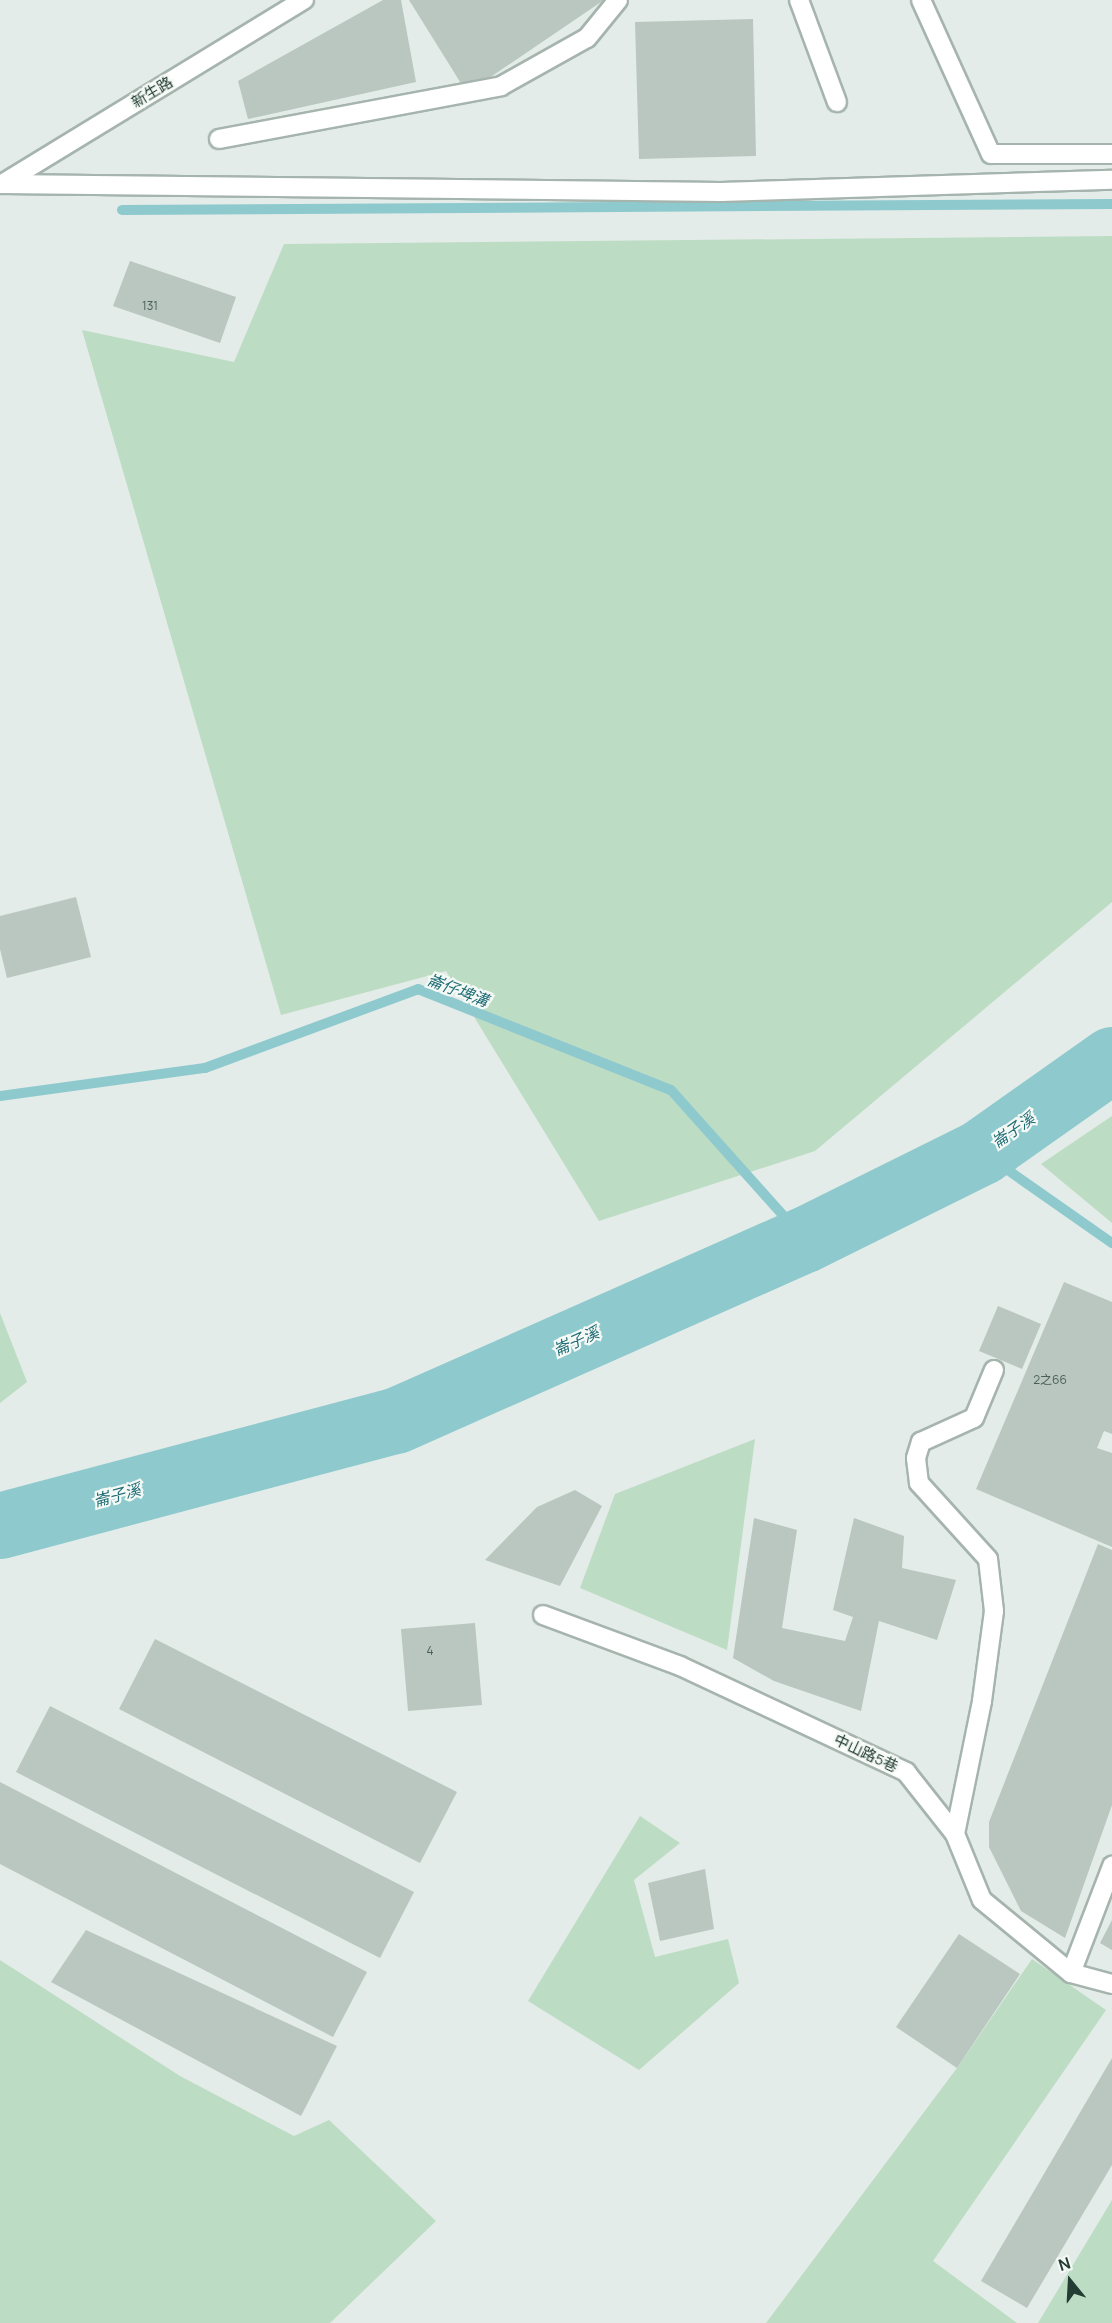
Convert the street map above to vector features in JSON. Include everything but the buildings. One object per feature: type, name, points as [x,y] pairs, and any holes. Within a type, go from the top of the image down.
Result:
[{"type":"street","name":"新生路","points":[[1,184],[304,0]]},
{"type":"street","points":[[219,139],[501,86],[587,38],[618,0]]},
{"type":"street","points":[[799,0],[837,102]]},
{"type":"street","points":[[921,0],[991,154],[1112,154]]},
{"type":"street","points":[[1,184],[721,192],[1112,180]]},
{"type":"street","points":[[955,1834],[981,1701],[994,1611],[988,1559],[919,1483],[916,1458],[921,1442],[974,1418],[994,1370]]},
{"type":"street","name":"中山路5巷","points":[[543,1615],[680,1666],[906,1772],[955,1834],[982,1900],[1071,1973],[1112,1984]]},
{"type":"street","points":[[1071,1973],[1112,1866]]},
{"type":"green space","points":[[1112,236],[1112,902],[815,1151],[599,1221],[446,971],[281,1015],[82,330],[234,362],[284,244]]},
{"type":"green space","points":[[1112,1116],[1112,1223],[1041,1164]]},
{"type":"green space","points":[[0,1313],[27,1382],[0,1403]]},
{"type":"green space","points":[[755,1439],[727,1650],[580,1588],[615,1494]]},
{"type":"green space","points":[[640,1816],[680,1843],[634,1880],[655,1957],[728,1939],[739,1983],[639,2070],[528,2001]]},
{"type":"green space","points":[[1032,1959],[1106,2010],[933,2261],[1017,2323],[766,2323],[957,2068]]},
{"type":"green space","points":[[0,1960],[180,2076],[294,2136],[329,2120],[436,2221],[330,2323],[0,2323]]},
{"type":"green space","points":[[1112,2200],[1112,2323],[1038,2323]]},
{"type":"waterway","points":[[122,210],[1112,204]]},
{"type":"waterway","name":"崙仔埤溝","points":[[0,1096],[205,1068],[418,989],[671,1090],[805,1240]]},
{"type":"waterway","name":"崙子溪","points":[[0,1526],[396,1421],[805,1240],[982,1152],[1112,1060]]},
{"type":"waterway","points":[[982,1152],[1112,1243]]}]
